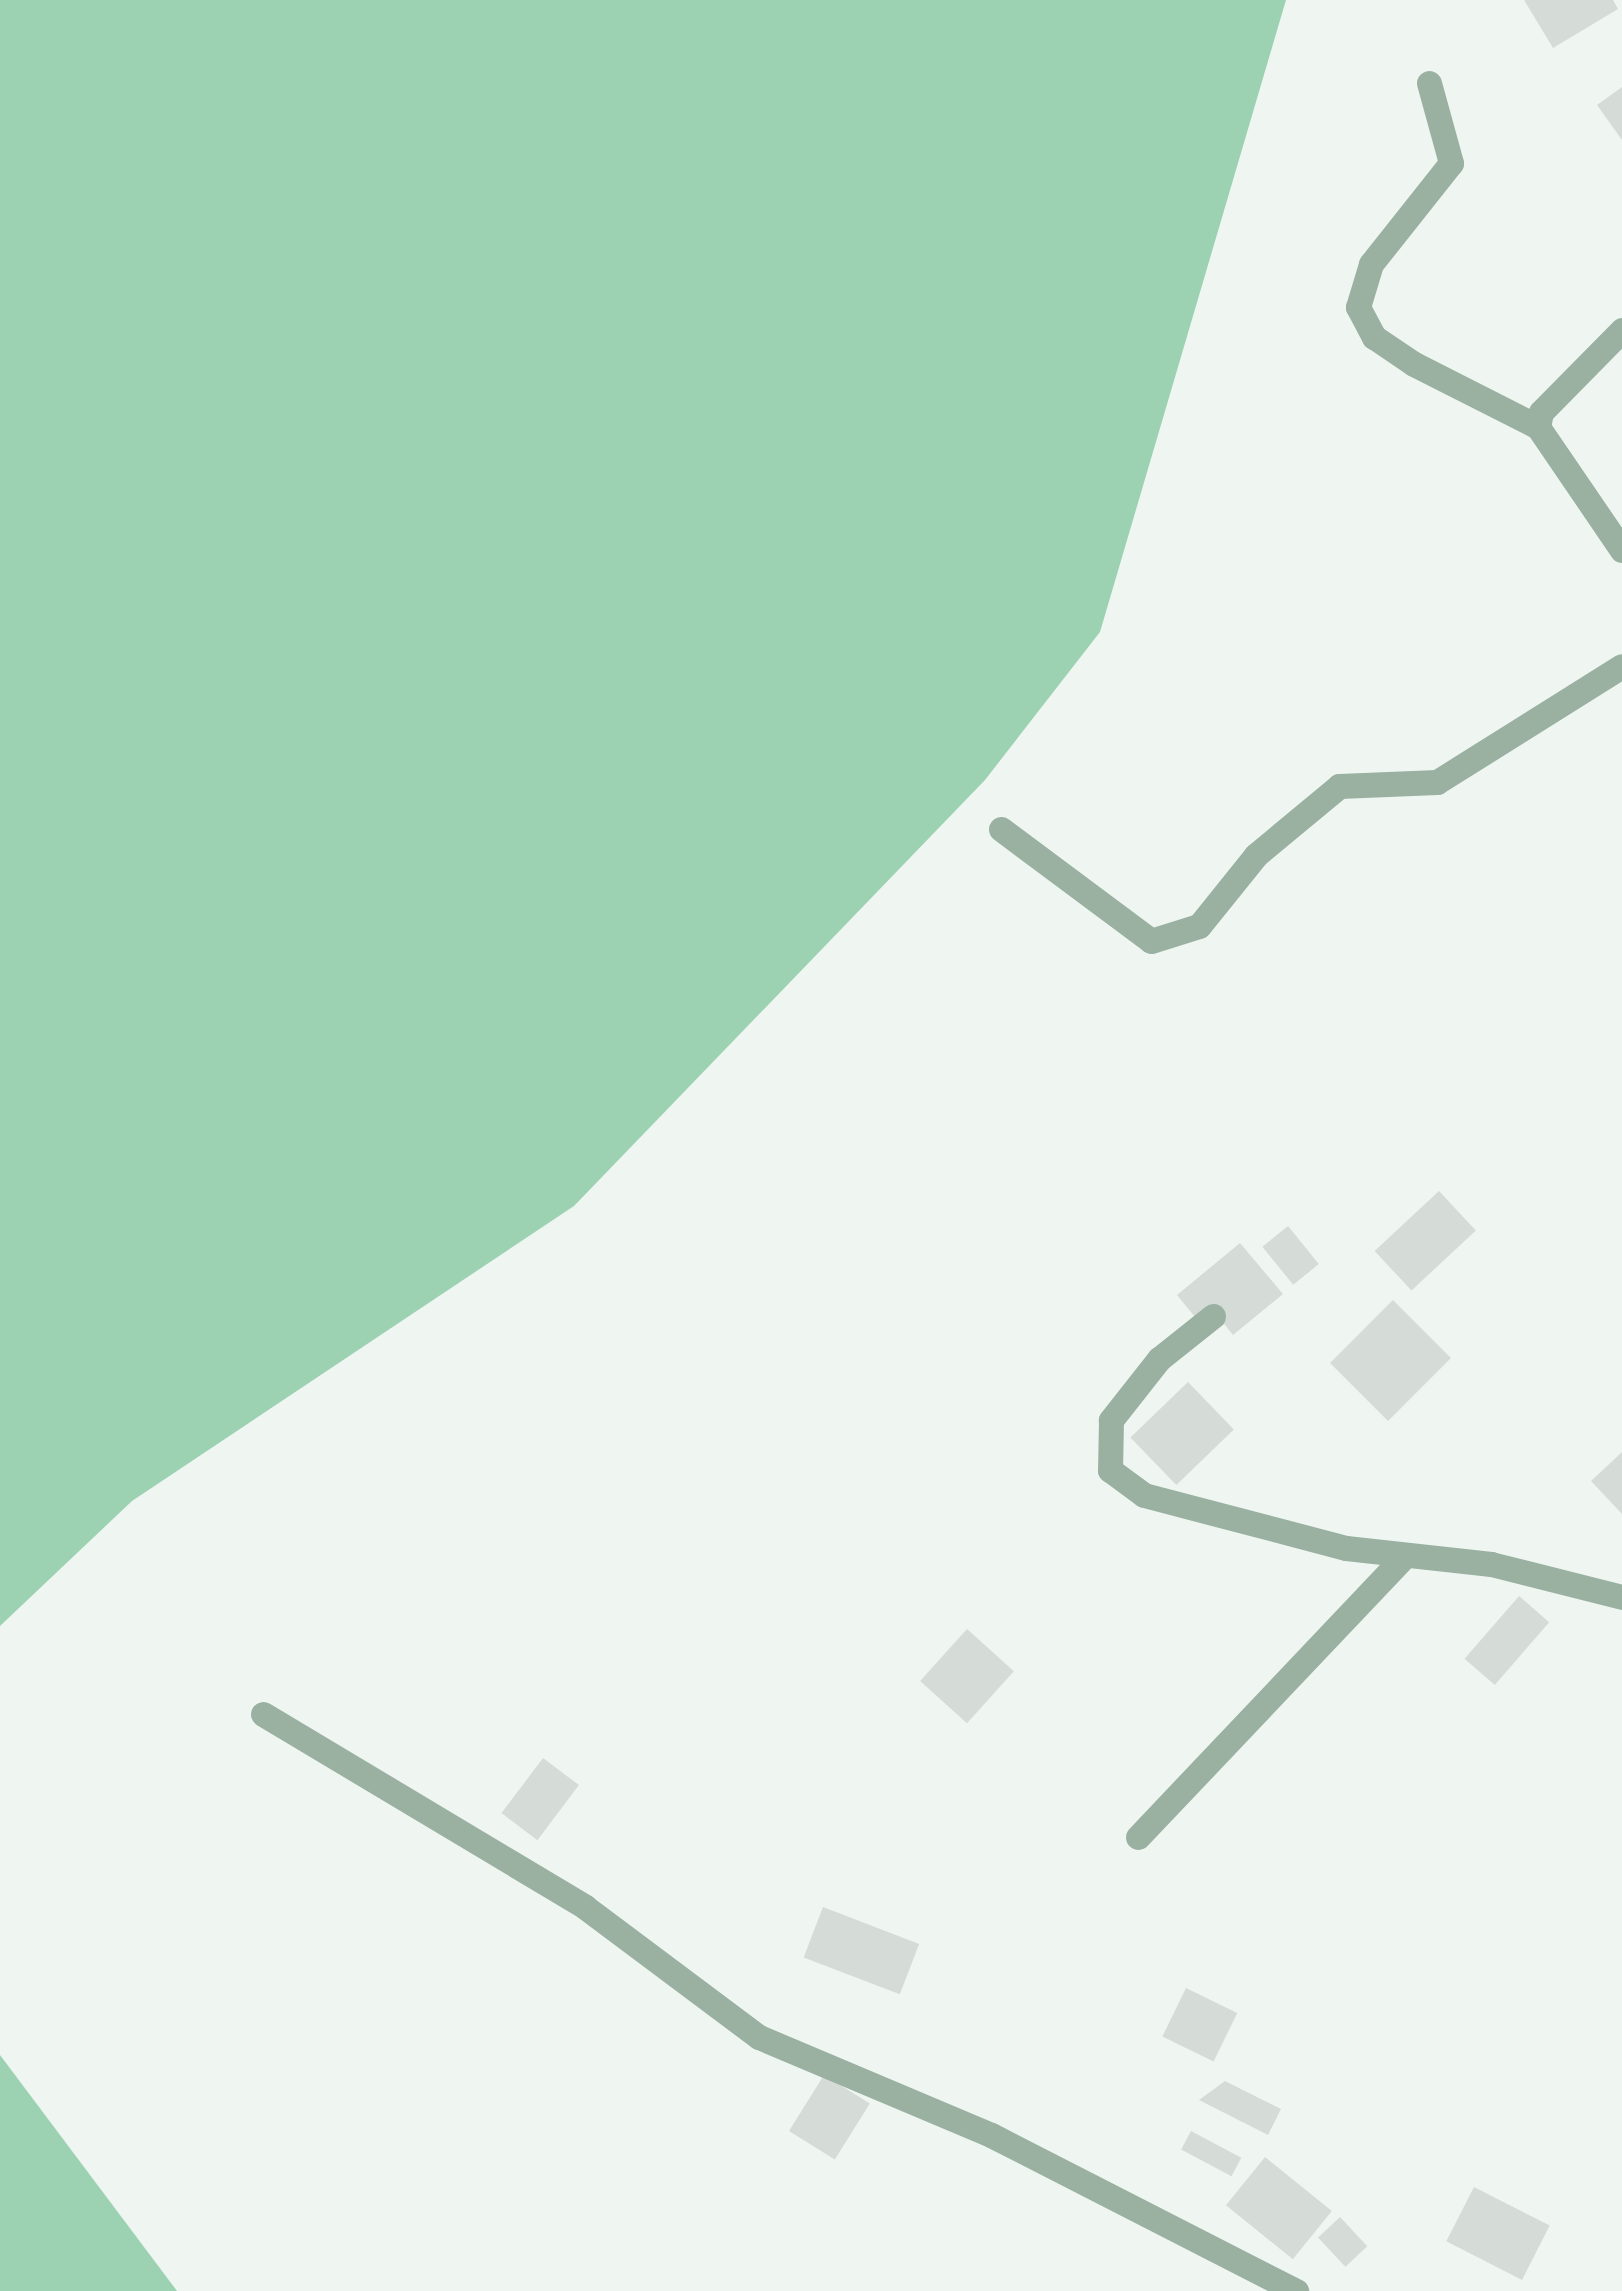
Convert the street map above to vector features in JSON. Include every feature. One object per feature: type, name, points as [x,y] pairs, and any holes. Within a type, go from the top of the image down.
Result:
[{"type":"street","points":[[1430,82],[1451,162],[1371,264],[1358,307],[1374,337],[1414,364],[1538,427],[1622,550]]},
{"type":"street","points":[[1538,427],[1541,412],[1622,330]]},
{"type":"street","points":[[1001,829],[1152,940],[1200,926],[1256,855],[1339,786],[1438,782],[1622,666]]},
{"type":"street","points":[[1212,1316],[1159,1359],[1111,1420],[1110,1470],[1144,1495],[1402,1559],[1491,1564],[1622,1597]]},
{"type":"street","points":[[1138,1837],[1402,1559]]},
{"type":"street","points":[[262,1714],[586,1908],[759,2037],[991,2135],[1296,2291]]},
{"type":"green space","points":[[0,0],[1286,0],[1100,632],[985,780],[574,1206],[132,1501],[0,1626]]},
{"type":"green space","points":[[0,2055],[177,2291],[0,2291]]},
{"type":"building","points":[[1524,0],[1613,0],[1618,9],[1553,48]]},
{"type":"building","points":[[1622,87],[1622,140],[1597,105]]},
{"type":"building","points":[[1439,1191],[1476,1230],[1411,1291],[1375,1251]]},
{"type":"building","points":[[1288,1226],[1319,1264],[1293,1285],[1262,1247]]},
{"type":"building","points":[[1240,1243],[1283,1294],[1233,1335],[1213,1310],[1199,1322],[1177,1295]]},
{"type":"building","points":[[1393,1300],[1451,1358],[1388,1421],[1330,1363]]},
{"type":"building","points":[[1188,1382],[1234,1429],[1176,1485],[1130,1438]]},
{"type":"building","points":[[1622,1452],[1622,1514],[1591,1481]]},
{"type":"building","points":[[1519,1596],[1549,1622],[1495,1685],[1465,1659]]},
{"type":"building","points":[[967,1629],[1014,1671],[967,1723],[920,1681]]},
{"type":"building","points":[[543,1758],[579,1785],[537,1840],[501,1813]]},
{"type":"building","points":[[823,1907],[919,1944],[900,1994],[804,1957]]},
{"type":"building","points":[[1186,1988],[1237,2013],[1214,2062],[1162,2037]]},
{"type":"building","points":[[824,2075],[870,2104],[835,2160],[789,2131]]},
{"type":"building","points":[[1225,2081],[1281,2109],[1268,2135],[1199,2100]]},
{"type":"building","points":[[1191,2131],[1241,2158],[1231,2176],[1181,2150]]},
{"type":"building","points":[[1265,2157],[1332,2211],[1293,2259],[1226,2205]]},
{"type":"building","points":[[1474,2187],[1550,2226],[1522,2280],[1446,2241]]},
{"type":"building","points":[[1340,2217],[1367,2246],[1345,2267],[1318,2237]]}]
